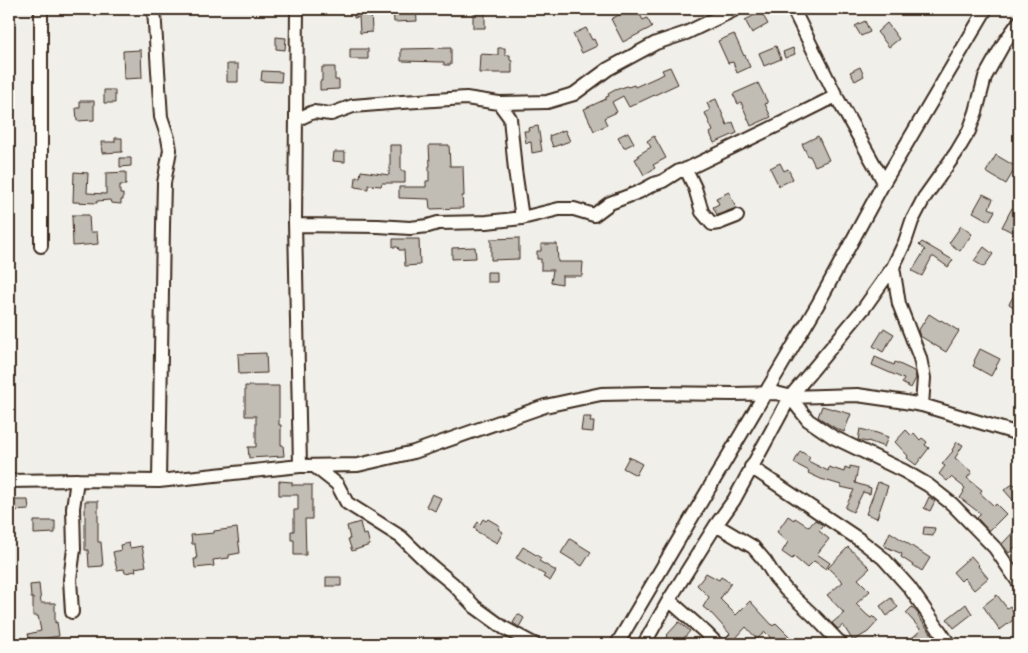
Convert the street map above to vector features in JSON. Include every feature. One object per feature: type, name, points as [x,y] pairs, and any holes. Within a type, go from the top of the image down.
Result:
[{"type":"street","points":[[41,9],[41,246]]},
{"type":"street","points":[[154,9],[161,117],[170,150],[164,183],[159,481]]},
{"type":"street","points":[[297,9],[295,225],[300,466]]},
{"type":"street","points":[[296,120],[313,112],[331,114],[353,106],[402,102],[466,98],[500,103],[547,102],[574,94],[608,69],[656,43],[686,33],[737,9],[744,9]]},
{"type":"street","points":[[793,9],[836,96],[884,182]]},
{"type":"street","points":[[617,644],[818,304],[884,182],[986,9]]},
{"type":"street","points":[[644,644],[669,600],[734,500],[790,397],[864,308],[893,267],[905,242],[912,221],[924,198],[969,131],[985,78],[1004,43],[1019,22]]},
{"type":"street","points":[[295,225],[410,228],[438,223],[486,222],[522,218],[559,209],[574,209],[594,215],[610,203],[640,192],[679,171],[836,96]]},
{"type":"street","points":[[500,103],[510,118],[522,218]]},
{"type":"street","points":[[686,169],[696,188],[702,212],[712,224],[737,216]]},
{"type":"street","points":[[893,267],[899,304],[920,358],[924,378],[922,405]]},
{"type":"street","points":[[9,481],[159,481],[300,466],[358,465],[414,452],[544,406],[601,394],[776,393],[790,397],[808,420],[832,437],[904,471],[952,504],[995,548],[1019,583]]},
{"type":"street","points":[[790,397],[857,396],[922,405],[1019,434]]},
{"type":"street","points":[[314,466],[336,484],[347,503],[401,537],[453,584],[475,607],[504,628],[534,644]]},
{"type":"street","points":[[751,467],[860,540],[883,558],[909,587],[949,644]]},
{"type":"street","points":[[72,612],[70,579],[74,549],[73,508],[77,480]]},
{"type":"street","points":[[716,525],[753,548],[765,560],[774,577],[841,644]]},
{"type":"street","points":[[669,600],[717,644]]},
{"type":"building","points":[[371,9],[372,32],[360,33],[359,17],[354,18],[354,10]]},
{"type":"building","points":[[393,9],[416,9],[417,21],[394,22]]},
{"type":"building","points":[[630,9],[632,14],[638,11],[643,20],[647,18],[652,27],[623,42],[611,19]]},
{"type":"building","points":[[473,10],[485,10],[485,28],[473,28]]},
{"type":"building","points":[[761,12],[768,24],[752,33],[745,20]]},
{"type":"building","points":[[865,21],[870,32],[861,36],[855,26]]},
{"type":"building","points":[[887,23],[899,39],[889,47],[877,32]]},
{"type":"building","points":[[586,28],[597,46],[582,53],[573,34]]},
{"type":"building","points":[[734,34],[750,67],[737,73],[733,62],[728,63],[718,41]]},
{"type":"building","points":[[276,37],[286,38],[285,50],[276,49]]},
{"type":"building","points":[[776,46],[781,59],[764,66],[759,53]]},
{"type":"building","points":[[451,48],[451,65],[444,65],[444,62],[401,61],[401,49]]},
{"type":"building","points":[[498,48],[505,48],[505,55],[510,55],[512,73],[479,73],[480,54],[498,55]]},
{"type":"building","points":[[793,48],[795,54],[785,58],[783,52]]},
{"type":"building","points":[[350,49],[368,49],[368,59],[350,59]]},
{"type":"building","points":[[141,50],[142,78],[124,79],[123,51]]},
{"type":"building","points":[[227,64],[238,64],[238,82],[227,82]]},
{"type":"building","points":[[322,67],[335,67],[335,80],[339,80],[339,89],[320,90]]},
{"type":"building","points":[[670,67],[678,84],[629,107],[623,96],[612,102],[617,112],[604,118],[607,125],[594,131],[584,109],[606,99],[609,96],[608,94],[615,90],[627,86],[634,85],[635,87],[664,74],[662,70]]},
{"type":"building","points":[[860,67],[864,76],[855,81],[850,72]]},
{"type":"building","points":[[262,71],[282,72],[281,82],[261,81]]},
{"type":"building","points":[[758,83],[768,103],[765,104],[771,117],[751,126],[741,102],[738,104],[733,94]]},
{"type":"building","points":[[104,90],[115,90],[115,103],[104,103]]},
{"type":"building","points":[[716,99],[727,125],[733,122],[737,133],[714,143],[710,133],[713,131],[705,113],[710,110],[707,103]]},
{"type":"building","points":[[80,101],[94,101],[94,120],[77,121],[76,108],[80,108]]},
{"type":"building","points":[[538,126],[542,151],[532,153],[531,142],[526,143],[524,131],[529,131],[528,128]]},
{"type":"building","points":[[565,130],[570,141],[553,147],[549,136]]},
{"type":"building","points":[[628,132],[634,143],[624,148],[618,137]]},
{"type":"building","points":[[654,136],[666,158],[653,165],[655,168],[644,175],[635,159],[651,147],[647,141]]},
{"type":"building","points":[[818,136],[829,160],[815,166],[802,144]]},
{"type":"building","points":[[115,138],[122,138],[122,152],[102,153],[101,142],[115,142]]},
{"type":"building","points":[[390,145],[401,145],[401,171],[405,171],[405,183],[382,183],[381,186],[368,185],[368,189],[355,187],[356,177],[360,177],[361,171],[389,175]]},
{"type":"building","points":[[429,145],[449,145],[450,166],[463,166],[463,208],[430,209],[429,199],[399,198],[399,187],[426,187],[426,181],[429,181]]},
{"type":"building","points":[[334,152],[345,152],[345,162],[333,161]]},
{"type":"building","points":[[996,155],[1016,167],[1006,184],[986,172]]},
{"type":"building","points":[[120,158],[131,158],[131,166],[120,167]]},
{"type":"building","points":[[780,163],[784,171],[788,169],[793,179],[779,186],[770,168]]},
{"type":"building","points":[[74,172],[88,173],[87,193],[106,194],[106,173],[126,172],[126,185],[120,185],[120,194],[123,194],[121,204],[111,203],[110,200],[97,201],[97,203],[73,202]]},
{"type":"building","points":[[729,192],[736,208],[717,215],[713,207],[719,204],[716,198]]},
{"type":"building","points":[[983,194],[993,199],[989,208],[995,211],[989,221],[973,212]]},
{"type":"building","points":[[1012,208],[1019,212],[1019,218],[1012,232],[1002,227]]},
{"type":"building","points":[[72,215],[89,215],[90,232],[97,232],[98,244],[73,246]]},
{"type":"building","points":[[961,226],[972,234],[960,251],[949,243]]},
{"type":"building","points":[[519,238],[519,259],[491,260],[491,239]]},
{"type":"building","points":[[393,239],[419,239],[420,265],[405,266],[404,250],[393,247]]},
{"type":"building","points":[[922,242],[953,260],[948,267],[932,257],[922,276],[912,271],[925,250],[919,245]]},
{"type":"building","points":[[541,244],[557,244],[558,262],[583,262],[582,276],[562,276],[562,284],[551,282],[553,270],[541,270],[541,259],[537,259],[537,251],[541,251]]},
{"type":"building","points":[[475,247],[476,258],[452,259],[452,248]]},
{"type":"building","points":[[984,247],[993,254],[984,267],[974,261]]},
{"type":"building","points":[[487,272],[497,272],[497,282],[487,282]]},
{"type":"building","points":[[1014,295],[1019,298],[1019,310],[1009,304]]},
{"type":"building","points":[[929,314],[959,331],[946,352],[920,336],[918,331]]},
{"type":"building","points":[[884,328],[894,334],[883,352],[873,346]]},
{"type":"building","points":[[980,349],[1000,359],[991,376],[973,366]]},
{"type":"building","points":[[266,353],[267,373],[239,374],[238,354]]},
{"type":"building","points":[[875,357],[894,365],[895,362],[914,371],[916,378],[911,388],[902,383],[904,379],[872,365]]},
{"type":"building","points":[[245,386],[279,386],[279,425],[281,425],[281,445],[283,445],[284,456],[249,458],[248,447],[256,447],[256,416],[245,416]]},
{"type":"building","points":[[822,406],[851,414],[844,432],[818,417]]},
{"type":"building","points":[[583,417],[591,417],[590,422],[594,422],[593,432],[581,431]]},
{"type":"building","points":[[860,429],[888,437],[884,447],[868,441],[858,440]]},
{"type":"building","points":[[906,430],[912,436],[914,433],[920,440],[922,438],[927,442],[925,445],[929,448],[916,465],[907,458],[908,456],[895,442]]},
{"type":"building","points":[[957,442],[963,445],[955,458],[972,472],[967,478],[982,490],[980,493],[994,506],[996,504],[1006,514],[989,531],[977,518],[981,514],[960,498],[965,488],[951,477],[947,481],[939,474],[945,466],[942,464],[953,451]]},
{"type":"building","points":[[800,451],[810,457],[808,461],[828,471],[829,467],[844,472],[845,467],[850,469],[850,466],[858,468],[855,483],[871,488],[870,494],[863,492],[853,512],[845,508],[854,490],[821,479],[794,463]]},
{"type":"building","points":[[629,457],[642,464],[636,475],[623,468]]},
{"type":"building","points":[[279,481],[292,482],[292,485],[312,485],[312,519],[305,519],[306,555],[294,555],[294,540],[291,540],[291,531],[294,531],[294,510],[298,510],[298,495],[279,495]]},
{"type":"building","points":[[1019,481],[1019,507],[1004,490]]},
{"type":"building","points":[[878,482],[888,486],[877,518],[866,514]]},
{"type":"building","points":[[432,494],[441,498],[435,511],[426,506]]},
{"type":"building","points":[[929,497],[935,501],[930,511],[924,508]]},
{"type":"building","points":[[11,500],[28,500],[29,510],[12,511]]},
{"type":"building","points":[[85,501],[98,501],[98,542],[101,542],[103,566],[89,567],[88,550],[85,550]]},
{"type":"building","points":[[788,516],[809,527],[815,520],[824,526],[819,531],[829,539],[817,554],[830,563],[826,569],[814,561],[807,568],[794,557],[792,559],[782,552],[788,542],[777,532]]},
{"type":"building","points":[[483,519],[486,521],[488,519],[500,526],[498,529],[503,532],[497,543],[474,528]]},
{"type":"building","points":[[34,521],[55,521],[55,533],[34,534]]},
{"type":"building","points":[[360,522],[363,535],[367,534],[370,545],[352,551],[348,539],[350,539],[347,526]]},
{"type":"building","points":[[1019,526],[1019,543],[1009,553],[1002,544]]},
{"type":"building","points":[[924,527],[935,528],[933,536],[923,535]]},
{"type":"building","points":[[237,528],[240,553],[229,555],[229,558],[213,560],[214,566],[195,568],[194,559],[197,559],[195,544],[192,544],[191,535]]},
{"type":"building","points":[[890,532],[930,558],[922,571],[901,557],[902,554],[884,546]]},
{"type":"building","points":[[570,539],[591,552],[582,566],[561,553]]},
{"type":"building","points":[[129,543],[130,548],[142,546],[146,566],[135,568],[136,571],[125,573],[124,569],[117,570],[113,552],[121,550],[120,545]]},
{"type":"building","points":[[523,547],[541,558],[539,561],[556,571],[550,581],[543,577],[545,575],[516,558]]},
{"type":"building","points":[[848,547],[870,568],[858,579],[870,591],[856,604],[867,615],[871,618],[873,616],[878,621],[868,632],[853,641],[843,625],[838,629],[832,623],[844,613],[827,595],[843,582],[828,568]]},
{"type":"building","points":[[971,556],[988,578],[974,590],[964,578],[961,581],[953,572]]},
{"type":"building","points":[[706,573],[719,580],[721,577],[731,583],[720,599],[736,615],[750,601],[773,626],[776,623],[797,644],[777,644],[765,632],[757,639],[746,627],[736,638],[738,641],[734,644],[726,644],[724,640],[730,634],[703,607],[709,597],[697,585]]},
{"type":"building","points":[[326,577],[341,577],[341,586],[326,586]]},
{"type":"building","points":[[39,584],[41,603],[55,603],[55,623],[57,622],[59,636],[30,641],[28,634],[41,631],[38,616],[33,616],[33,598],[31,598],[30,585]]},
{"type":"building","points":[[997,595],[1007,608],[1010,606],[1017,617],[1000,630],[983,606]]},
{"type":"building","points":[[891,598],[898,607],[887,616],[880,606]]},
{"type":"building","points":[[966,604],[972,614],[954,628],[947,619]]},
{"type":"building","points":[[912,607],[939,644],[905,644],[921,630],[906,613]]},
{"type":"building","points":[[518,614],[524,618],[519,627],[513,623]]},
{"type":"building","points":[[679,622],[690,631],[679,644],[662,644],[667,635]]},
{"type":"building","points":[[1019,634],[1019,644],[1006,644]]}]
